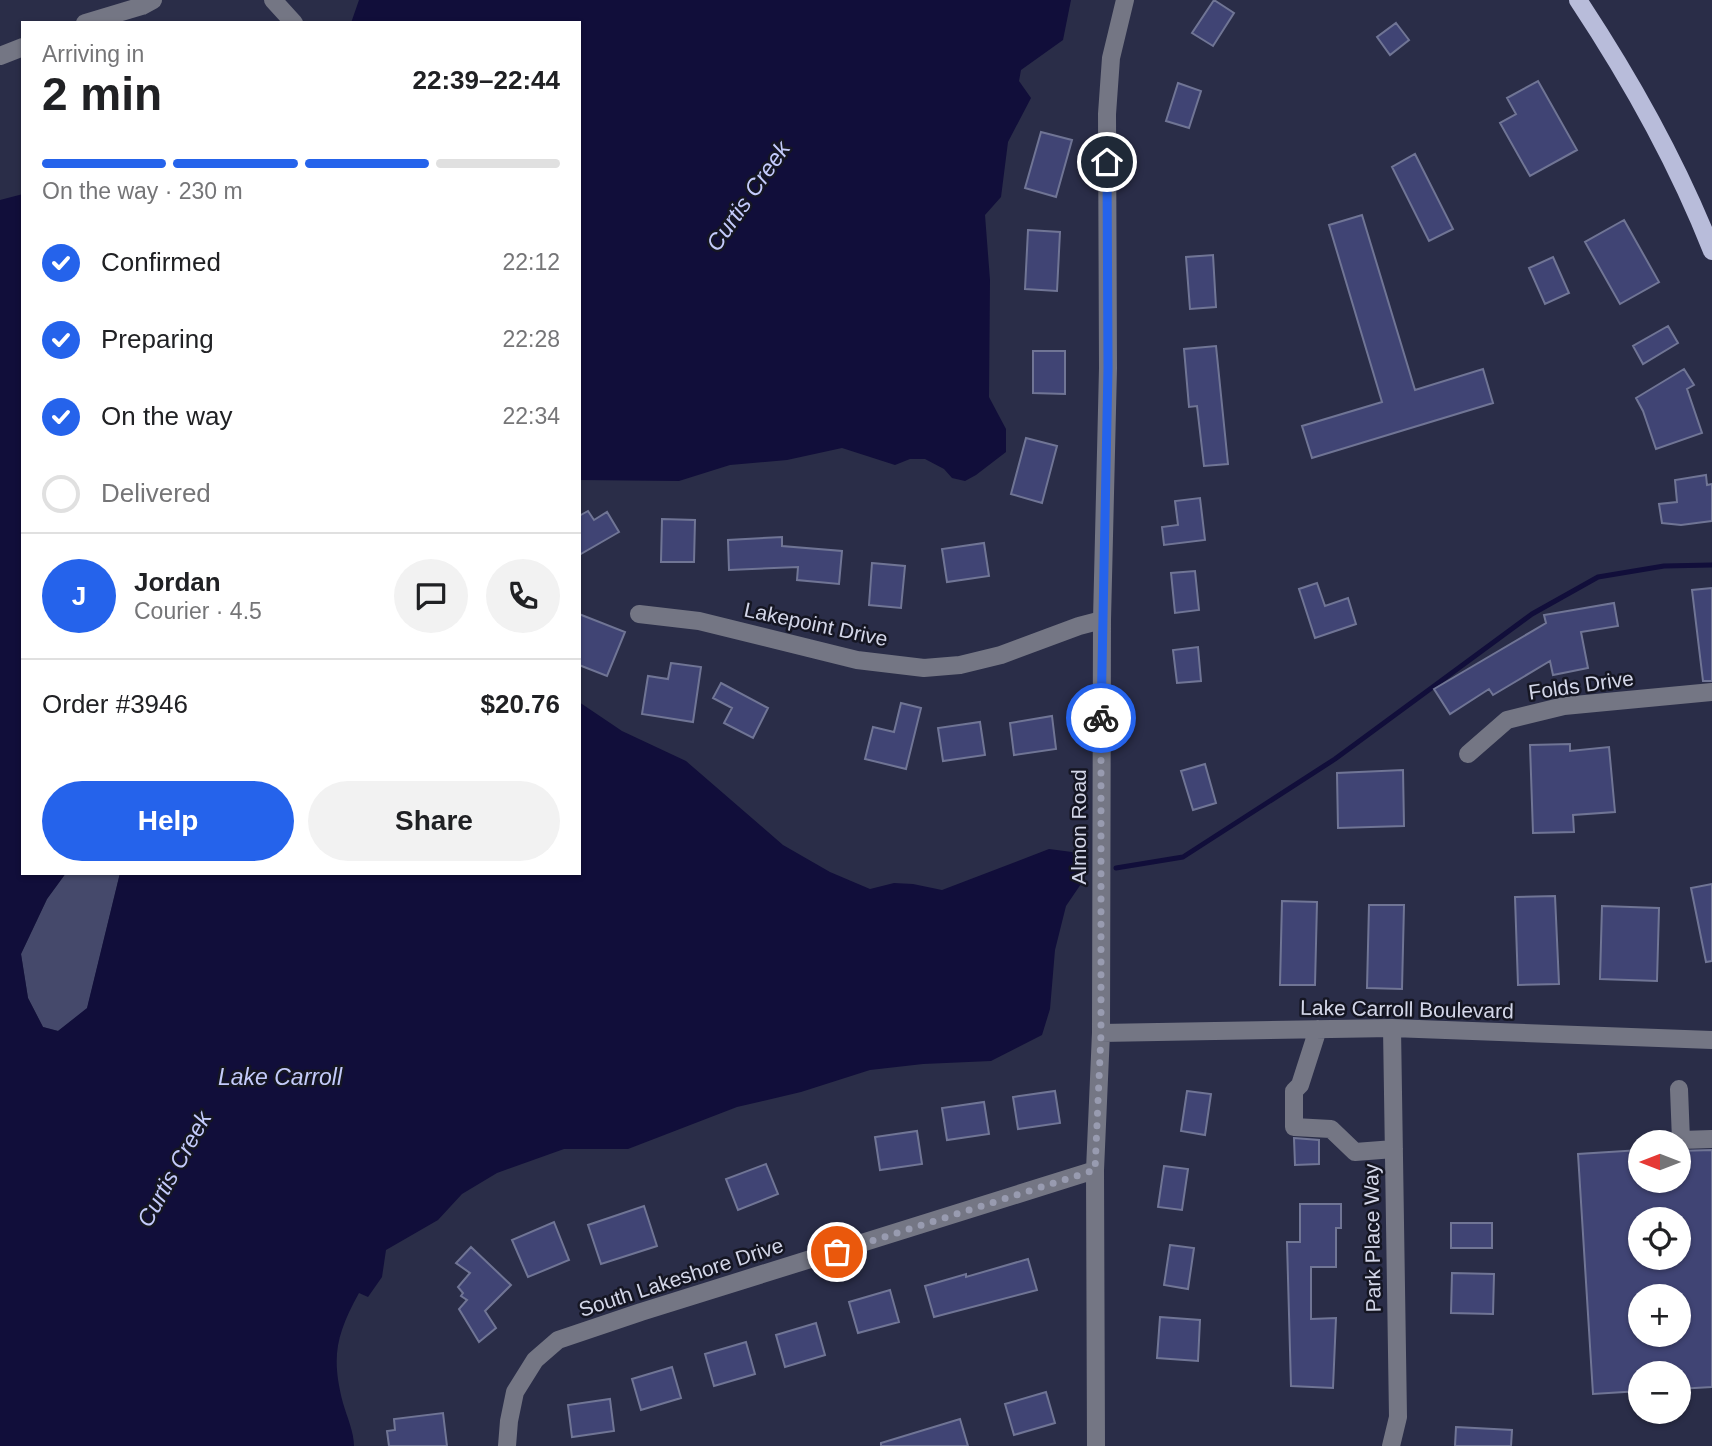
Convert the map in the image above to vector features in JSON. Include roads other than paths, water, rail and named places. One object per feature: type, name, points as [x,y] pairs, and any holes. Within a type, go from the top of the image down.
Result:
[{"type":"main road","points":[[1578,0],[1654,123],[1712,251]]},
{"type":"street","points":[[92,21],[142,6],[153,0]]},
{"type":"street","points":[[273,0],[291,21]]},
{"type":"street","name":"Almon Road","points":[[1096,1446],[1095,1170],[1101,1034],[1102,620],[1108,368],[1107,114],[1111,58],[1125,0]]},
{"type":"street","points":[[0,56],[21,48]]},
{"type":"street","name":"Lakepoint Drive","points":[[639,614],[699,621],[857,660],[923,668],[960,665],[1001,656],[1102,620]]},
{"type":"street","name":"Folds Drive","points":[[1468,754],[1507,720],[1564,706],[1712,692]]},
{"type":"street","name":"Lake Carroll Boulevard","points":[[1101,1034],[1392,1028],[1712,1040]]},
{"type":"street","name":"Park Place Way","points":[[1391,1446],[1398,1417],[1392,1028]]},
{"type":"street","points":[[1318,1029],[1300,1085],[1294,1091],[1294,1126],[1299,1129],[1331,1129],[1355,1152],[1394,1149]]},
{"type":"street","points":[[1679,1089],[1681,1140],[1712,1139]]},
{"type":"street","name":"South Lakeshore Drive","points":[[507,1446],[515,1392],[534,1360],[558,1340],[1095,1170]]},
{"type":"water","name":"Curtis Creek","points":[[359,0],[1071,0],[1063,40],[1021,70],[1019,81],[1031,98],[1008,142],[1001,197],[985,215],[990,280],[989,397],[1006,429],[1006,452],[965,481],[952,478],[944,469],[925,459],[910,459],[895,465],[842,448],[787,460],[730,465],[679,481],[581,480],[581,21],[352,21]]},
{"type":"water","name":"Lake Carroll","points":[[21,195],[21,875],[65,875],[47,899],[21,954],[28,998],[43,1027],[58,1031],[87,1008],[120,875],[581,875],[581,703],[622,731],[686,761],[783,845],[830,872],[870,889],[894,883],[942,890],[1049,849],[1072,852],[1082,860],[1083,881],[1066,906],[1055,950],[1050,1009],[1042,1035],[991,1061],[870,1070],[801,1092],[737,1107],[628,1149],[564,1149],[497,1173],[462,1194],[438,1220],[386,1250],[382,1277],[368,1297],[359,1293],[345,1321],[337,1359],[339,1387],[354,1446],[0,1446],[0,200]]},
{"type":"waterway","points":[[1116,868],[1183,857],[1335,759],[1532,614],[1598,577],[1664,566],[1712,565]]}]
